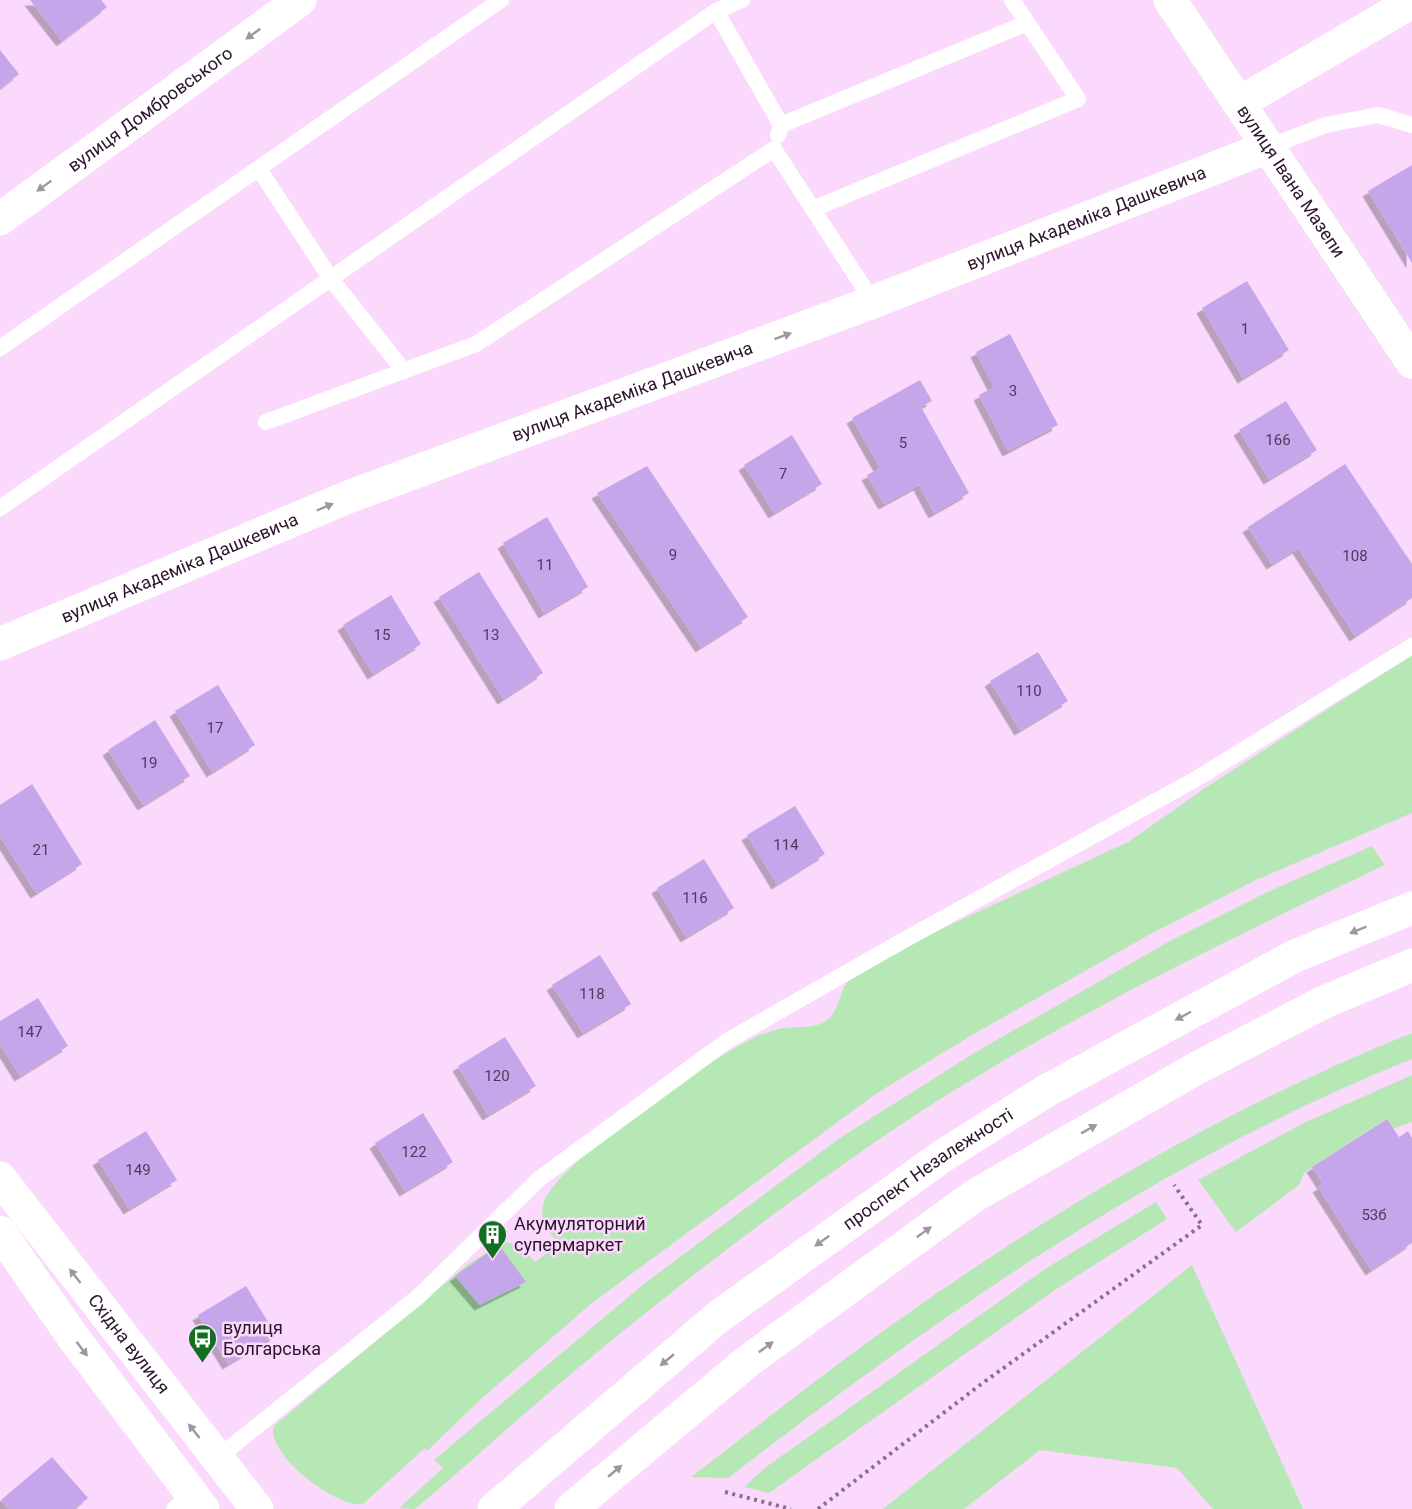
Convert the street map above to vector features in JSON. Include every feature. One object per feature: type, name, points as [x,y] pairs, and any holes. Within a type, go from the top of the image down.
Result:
[{"type":"main road","name":"вулиця Домбровського","points":[[0,219],[300,0]]},
{"type":"main road","name":"вулиця Івана Мазепи","points":[[1170,0],[1412,362]]},
{"type":"main road","points":[[1239,103],[1412,2]]},
{"type":"main road","name":"вулиця Академіка Дашкевича","points":[[0,644],[348,497],[873,302],[1268,147]]},
{"type":"main road","name":"проспект Незалежності","points":[[494,1509],[718,1317],[944,1155],[1057,1086],[1295,956],[1412,908]]},
{"type":"main road","points":[[571,1509],[747,1361],[974,1196],[1197,1068],[1322,1003],[1412,965]]},
{"type":"main road","name":"Східна вулиця","points":[[0,1178],[257,1509]]},
{"type":"main road","points":[[0,1232],[189,1504]]},
{"type":"lane","points":[[0,348],[501,0]]},
{"type":"lane","points":[[0,508],[716,11],[742,0]]},
{"type":"lane","points":[[813,209],[1078,99],[1012,0]]},
{"type":"lane","points":[[266,422],[476,344],[774,149],[781,125],[716,11]]},
{"type":"lane","points":[[781,125],[1027,23]]},
{"type":"lane","points":[[1268,147],[1326,125],[1378,115],[1412,125]]},
{"type":"lane","points":[[774,149],[873,302]]},
{"type":"lane","points":[[258,169],[331,279],[404,370]]},
{"type":"lane","points":[[216,1459],[419,1296],[539,1179],[727,1041],[1196,779],[1412,645]]},
{"type":"path","points":[[818,1509],[980,1385],[1202,1225],[1174,1185]]},
{"type":"path","points":[[725,1492],[791,1509]]},
{"type":"green space","points":[[1412,655],[1412,813],[1256,880],[1154,932],[972,1035],[877,1093],[592,1303],[481,1399],[427,1451],[425,1448],[363,1504],[337,1498],[321,1489],[291,1464],[280,1450],[274,1437],[274,1426],[467,1265],[503,1242],[519,1244],[535,1262],[558,1245],[546,1226],[542,1211],[553,1187],[574,1164],[603,1139],[670,1089],[703,1067],[760,1035],[782,1029],[807,1027],[826,1021],[834,1013],[848,981],[864,965],[1130,841],[1205,788]]},
{"type":"green space","points":[[1372,846],[1385,865],[1249,930],[1114,999],[982,1074],[855,1156],[746,1235],[640,1317],[415,1509],[399,1508],[443,1468],[434,1460],[645,1283],[840,1138],[974,1053],[1170,941],[1265,893]]},
{"type":"green space","points":[[1412,1033],[1412,1059],[1319,1099],[1229,1144],[1141,1193],[1055,1245],[971,1300],[808,1417],[728,1478],[691,1477],[890,1326],[1014,1242],[1078,1202],[1143,1164],[1275,1094]]},
{"type":"green space","points":[[1412,1075],[1412,1122],[1392,1129],[1386,1119],[1304,1173],[1299,1185],[1236,1232],[1198,1180],[1304,1123]]},
{"type":"green space","points":[[1156,1202],[1167,1219],[1058,1288],[769,1493],[744,1487],[766,1467],[1045,1269]]},
{"type":"green space","points":[[1192,1265],[1303,1509],[1213,1509],[1177,1468],[1040,1450],[964,1509],[883,1509]]},
{"type":"building","points":[[30,0],[101,0],[107,7],[62,41]]},
{"type":"building","points":[[0,50],[19,74],[0,89]]},
{"type":"building","points":[[1412,165],[1412,263],[1368,191]]},
{"type":"building","points":[[1247,281],[1289,350],[1243,378],[1202,308]]},
{"type":"building","points":[[1010,334],[1058,425],[1008,451],[979,395],[994,387],[976,352]]},
{"type":"building","points":[[920,380],[932,401],[921,407],[969,493],[934,513],[919,485],[884,504],[867,475],[880,468],[852,418]]},
{"type":"building","points":[[1286,401],[1317,450],[1269,479],[1239,430]]},
{"type":"building","points":[[792,435],[822,484],[774,513],[744,465]]},
{"type":"building","points":[[1345,464],[1412,564],[1412,598],[1355,636],[1298,548],[1272,564],[1248,527]]},
{"type":"building","points":[[647,466],[748,617],[701,647],[597,493]]},
{"type":"building","points":[[547,517],[588,587],[544,613],[503,543]]},
{"type":"building","points":[[479,572],[543,673],[503,699],[439,597]]},
{"type":"building","points":[[391,595],[421,644],[373,674],[343,625]]},
{"type":"building","points":[[1038,652],[1068,701],[1020,730],[990,681]]},
{"type":"building","points":[[218,685],[255,745],[212,772],[175,711]]},
{"type":"building","points":[[155,720],[190,776],[143,805],[108,750]]},
{"type":"building","points":[[32,784],[82,864],[36,893],[0,836],[0,805]]},
{"type":"building","points":[[795,806],[825,854],[777,884],[747,835]]},
{"type":"building","points":[[704,859],[734,908],[686,937],[657,888]]},
{"type":"building","points":[[600,955],[631,1004],[583,1033],[552,985]]},
{"type":"building","points":[[38,998],[68,1046],[20,1076],[0,1044],[0,1021]]},
{"type":"building","points":[[505,1037],[536,1086],[488,1115],[458,1066]]},
{"type":"building","points":[[423,1113],[453,1162],[405,1191],[375,1143]]},
{"type":"building","points":[[1387,1119],[1399,1137],[1408,1131],[1412,1138],[1412,1243],[1371,1270],[1318,1187],[1323,1184],[1312,1167]]},
{"type":"building","points":[[146,1131],[177,1180],[129,1209],[98,1160]]},
{"type":"building","name":"Акумуляторний супермаркет","points":[[499,1245],[526,1282],[480,1305],[455,1276]]},
{"type":"building","points":[[246,1286],[276,1335],[228,1364],[198,1315]]},
{"type":"building","points":[[52,1457],[88,1498],[75,1509],[9,1509],[1,1500]]},
{"type":"place","name":"Акумуляторний супермаркет","points":[[493,1260]]},
{"type":"place","name":"вулиця Болгарська","points":[[202,1364]]}]
